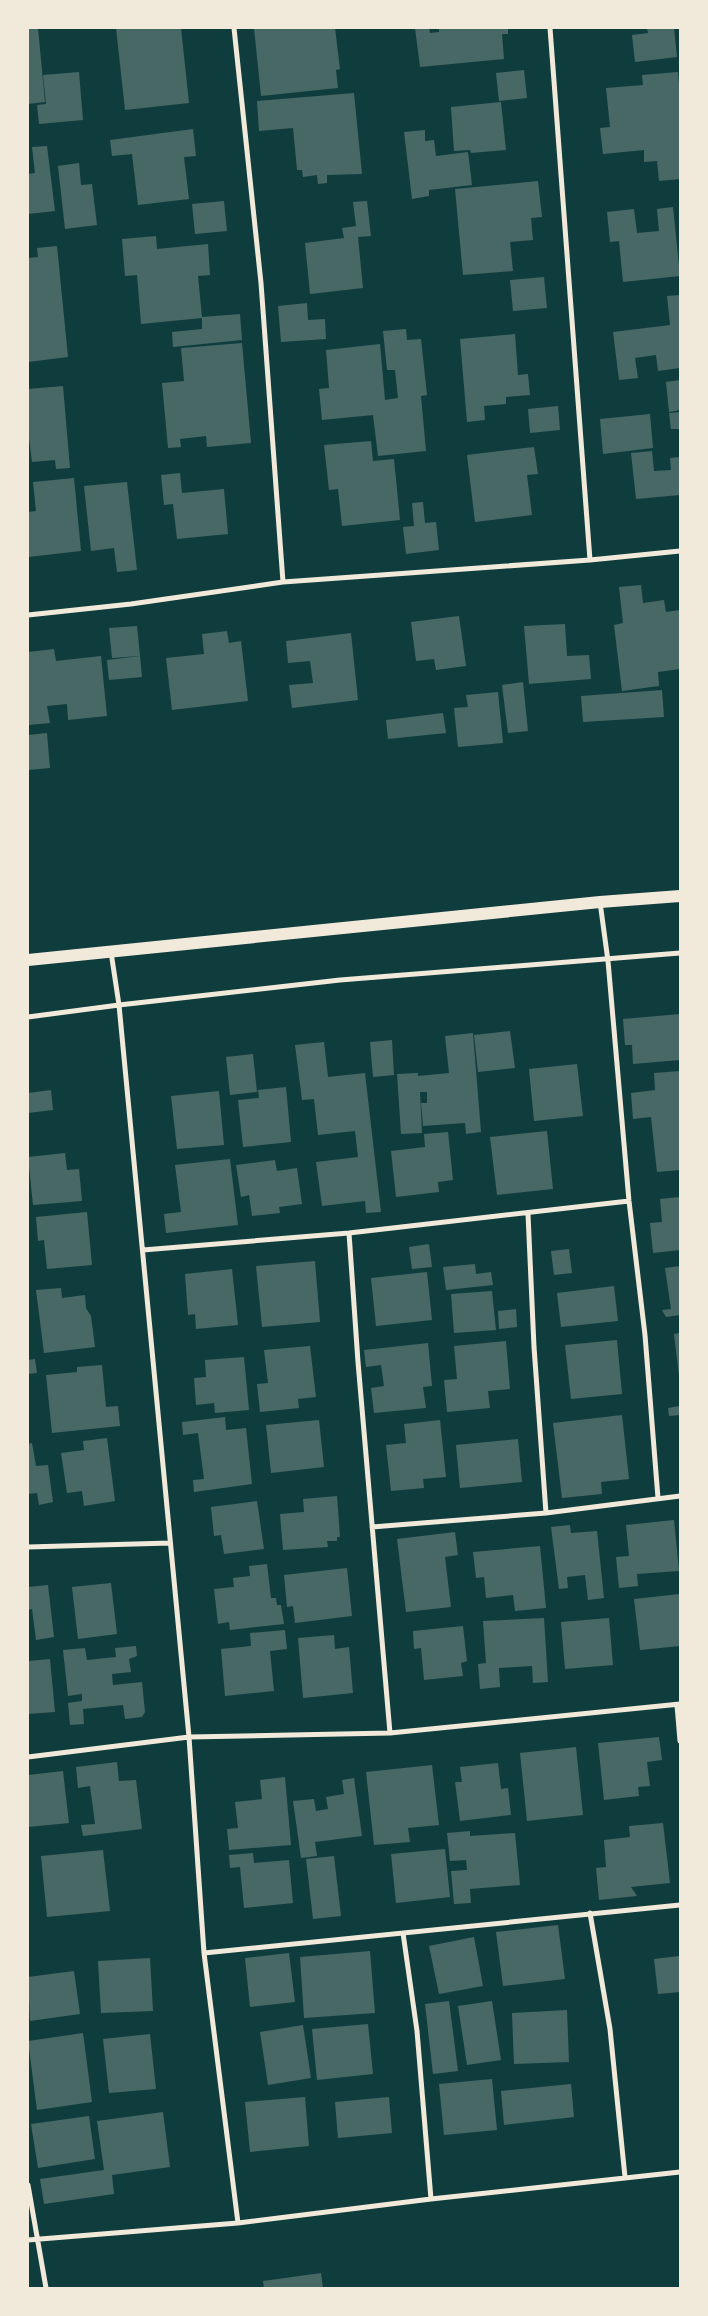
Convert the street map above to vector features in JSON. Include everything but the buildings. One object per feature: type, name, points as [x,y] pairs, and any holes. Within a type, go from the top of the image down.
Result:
[{"type":"main road","points":[[28,960],[600,902],[680,896]]},
{"type":"street","points":[[234,28],[261,283],[283,582]]},
{"type":"street","points":[[550,28],[590,560]]},
{"type":"street","points":[[28,615],[131,604],[283,582],[590,560],[680,551]]},
{"type":"street","points":[[600,902],[608,960],[630,1201],[645,1335],[658,1498]]},
{"type":"street","points":[[111,951],[119,1005],[189,1737],[204,1954],[238,2223]]},
{"type":"street","points":[[28,1017],[340,980],[680,954]]},
{"type":"street","points":[[143,1250],[349,1233],[630,1201]]},
{"type":"street","points":[[528,1214],[534,1347],[546,1512]]},
{"type":"street","points":[[349,1233],[390,1733]]},
{"type":"street","points":[[372,1527],[546,1512],[680,1496]]},
{"type":"street","points":[[28,1547],[170,1542]]},
{"type":"street","points":[[28,1757],[189,1737],[390,1733],[679,1704],[680,1740]]},
{"type":"street","points":[[204,1954],[680,1905]]},
{"type":"street","points":[[590,1913],[610,2029],[625,2177]]},
{"type":"street","points":[[403,1933],[416,2031],[431,2199]]},
{"type":"street","points":[[28,2240],[238,2223],[431,2199],[680,2172]]},
{"type":"street","points":[[28,2184],[46,2288]]}]
